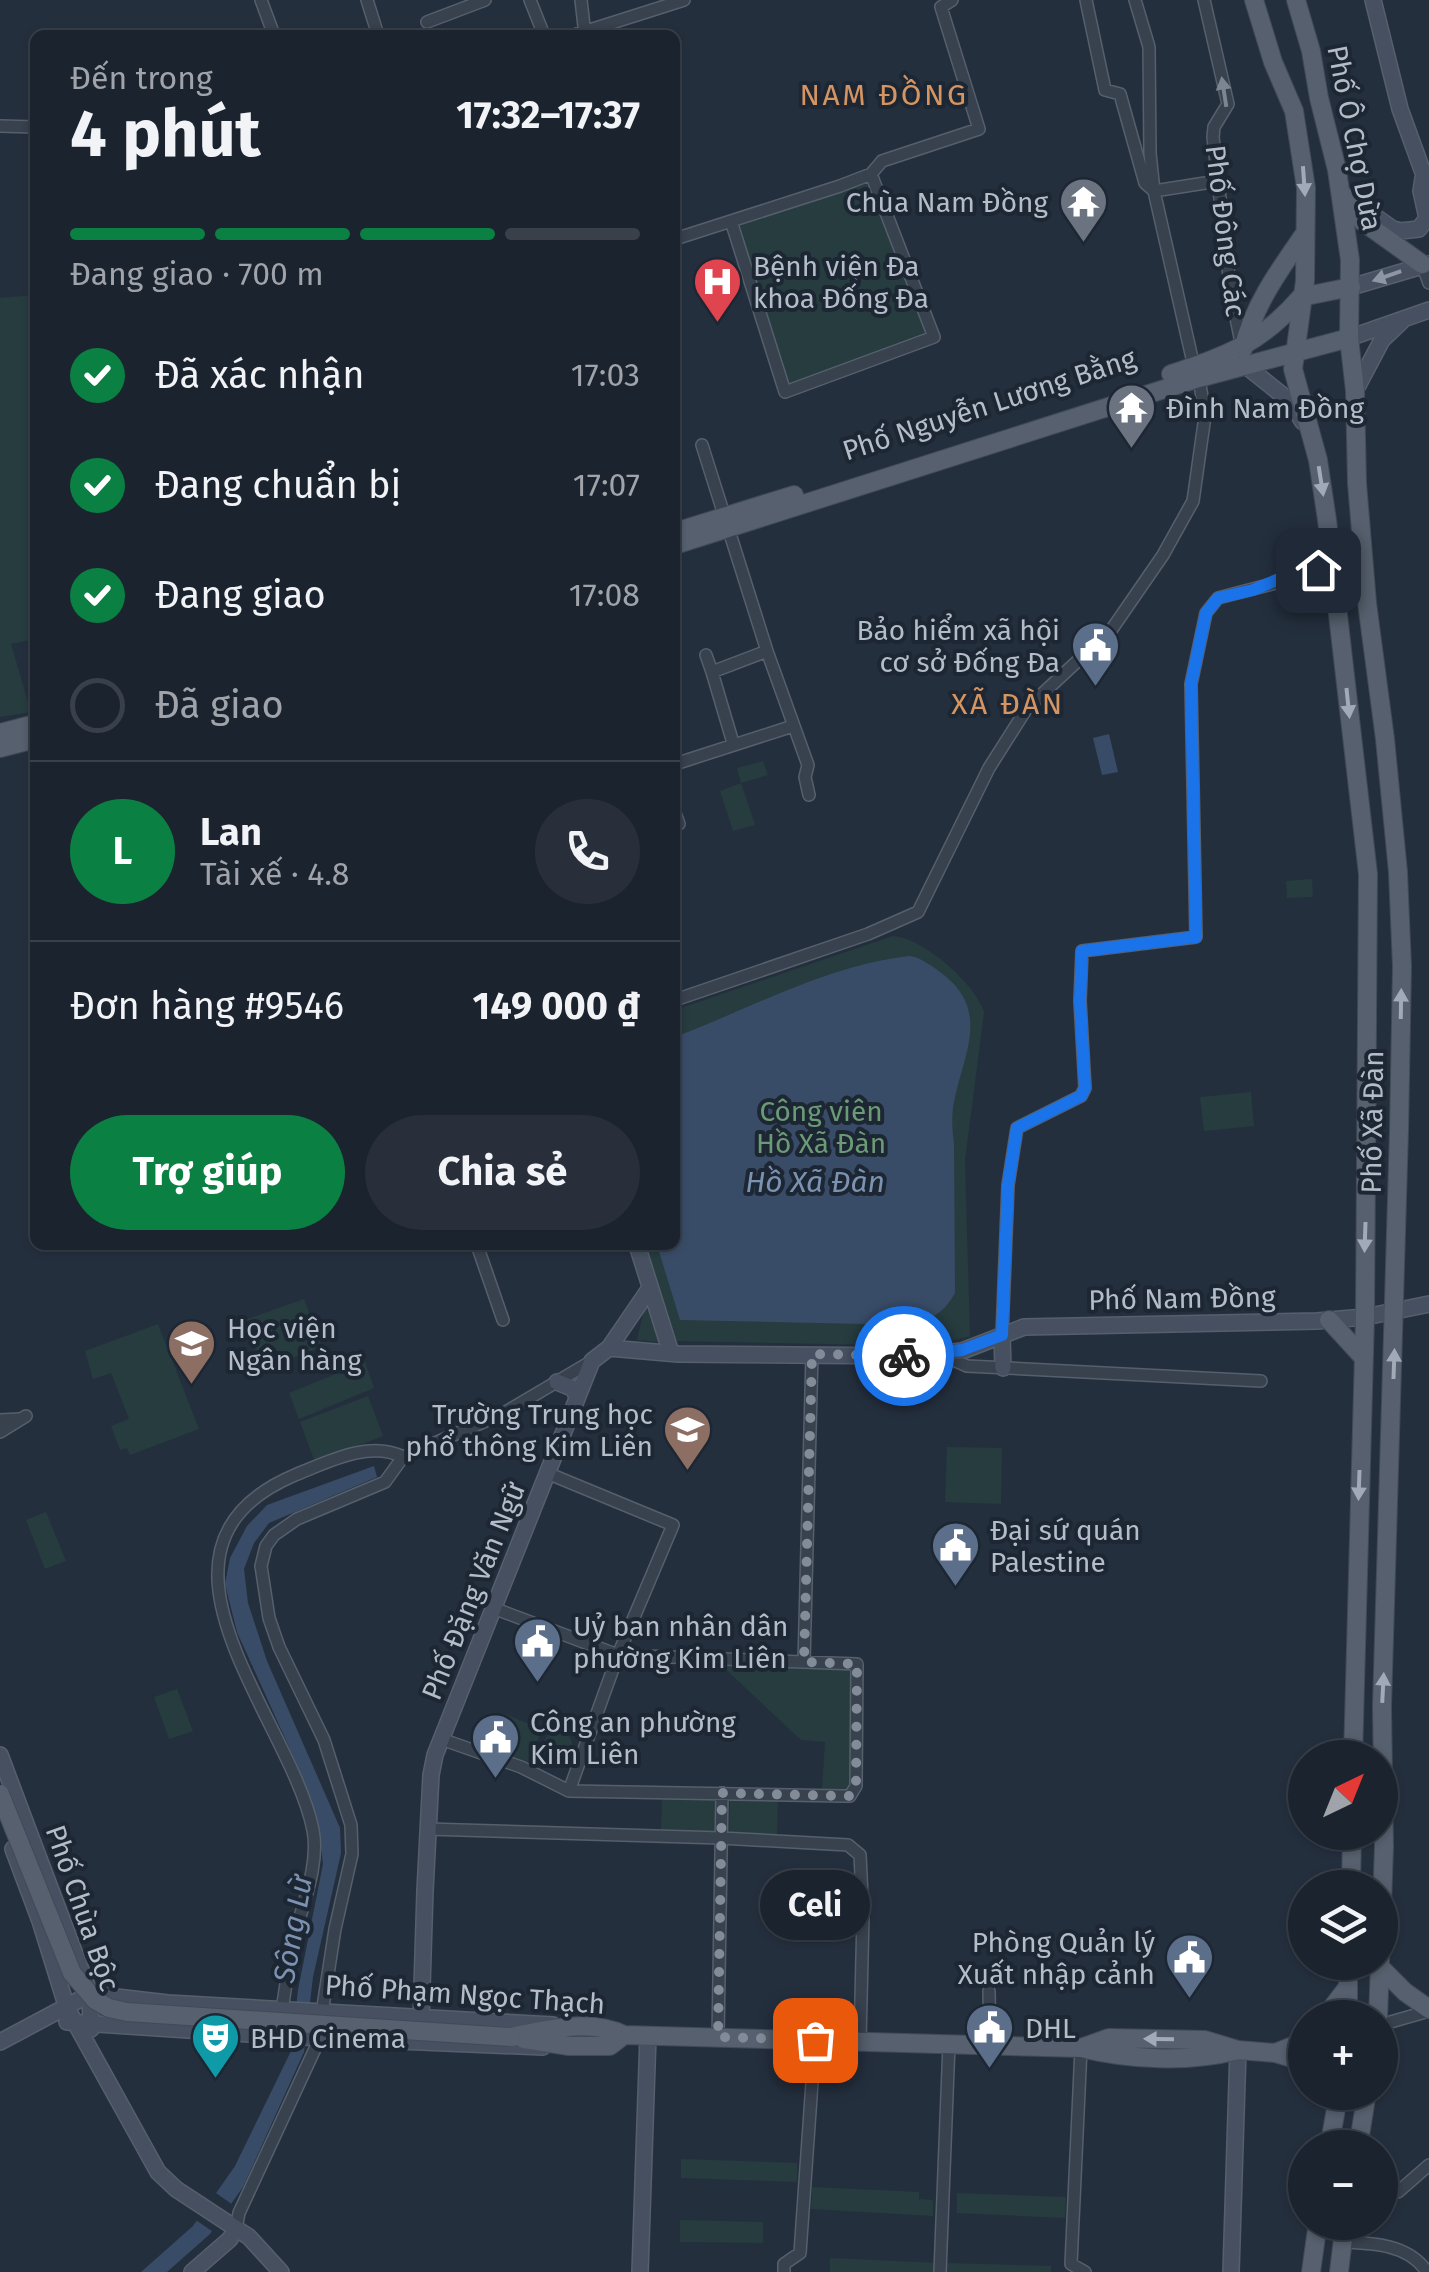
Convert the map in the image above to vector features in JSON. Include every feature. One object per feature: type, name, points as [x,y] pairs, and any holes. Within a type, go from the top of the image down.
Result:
[{"type":"main road","name":"Phố Ô Chợ Dừa","points":[[1254,0],[1272,62],[1294,111],[1306,188],[1306,281],[1301,296]]},
{"type":"main road","name":"Phố Ô Chợ Dừa","points":[[1296,0],[1311,51],[1340,190],[1352,287]]},
{"type":"main road","points":[[1284,85],[1315,77]]},
{"type":"main road","points":[[1340,190],[1362,221],[1427,265]]},
{"type":"main road","points":[[1244,357],[1249,324],[1303,236]]},
{"type":"main road","points":[[1301,296],[1352,287]]},
{"type":"main road","name":"Phố Xã Đàn","points":[[1352,287],[1349,338],[1355,391],[1357,483],[1367,603],[1394,822],[1400,933],[1396,1311],[1382,1740]]},
{"type":"main road","name":"Phố Nguyễn Lương Bằng","points":[[1244,357],[1301,296]]},
{"type":"main road","name":"Phố Xã Đàn","points":[[1301,296],[1293,369],[1318,460],[1339,606],[1368,874],[1364,1317],[1353,1740]]},
{"type":"main road","name":"Phố Nguyễn Lương Bằng","points":[[680,543],[727,522],[1244,357],[1295,352],[1349,338]]},
{"type":"main road","name":"Phố Nguyễn Lương Bằng","points":[[680,531],[727,522]]},
{"type":"main road","points":[[1339,606],[1367,603]]},
{"type":"main road","points":[[0,733],[30,725]]},
{"type":"main road","points":[[0,746],[30,740]]},
{"type":"main road","points":[[1328,1320],[1362,1356]]},
{"type":"main road","points":[[0,1794],[72,1973],[84,1990],[109,2008],[177,2017],[510,2036],[568,2046]]},
{"type":"main road","points":[[1347,1980],[1347,2000]]},
{"type":"main road","points":[[1395,1980],[1429,2010]]},
{"type":"main road","points":[[1338,2000],[1347,1988]]},
{"type":"main road","points":[[510,2036],[568,2026]]},
{"type":"main road","name":"Phố Phạm Ngọc Thạch","points":[[568,2026],[610,2028],[624,2035],[1081,2048],[1110,2038],[1206,2040],[1288,2058]]},
{"type":"main road","name":"Phố Phạm Ngọc Thạch","points":[[568,2046],[610,2046],[624,2035]]},
{"type":"main road","points":[[1275,2054],[1288,2048]]},
{"type":"main road","points":[[1311,2272],[1315,2240]]},
{"type":"main road","points":[[1339,2272],[1342,2242]]},
{"type":"street","points":[[261,0],[272,30]]},
{"type":"street","points":[[367,0],[376,30]]},
{"type":"street","points":[[427,22],[485,0]]},
{"type":"street","points":[[530,0],[542,30]]},
{"type":"street","points":[[581,0],[581,30]]},
{"type":"street","points":[[593,30],[684,0]]},
{"type":"street","points":[[1086,0],[1106,90],[1120,94],[1145,183],[1154,190],[1218,181]]},
{"type":"street","points":[[680,998],[868,934],[918,912],[989,768],[1027,708],[1112,628],[1163,556],[1193,501],[1205,416],[1154,190],[1149,47],[1135,0]]},
{"type":"street","name":"Phố Đông Các","points":[[1204,0],[1228,104],[1212,137],[1231,294],[1244,357]]},
{"type":"street","points":[[1340,190],[1393,229],[1409,231],[1426,224],[1426,183],[1396,97],[1374,0]]},
{"type":"street","points":[[680,237],[871,174],[882,160],[979,129],[946,3]]},
{"type":"street","points":[[0,126],[30,127]]},
{"type":"street","points":[[731,222],[786,392],[934,337],[871,174]]},
{"type":"street","points":[[1352,287],[1427,265],[1429,283]]},
{"type":"street","points":[[1349,338],[1429,310]]},
{"type":"street","points":[[1355,391],[1382,340],[1402,321]]},
{"type":"street","points":[[1244,357],[1291,402],[1308,429]]},
{"type":"street","points":[[702,445],[767,652],[808,766],[805,777],[809,794]]},
{"type":"street","points":[[1003,1368],[1008,1185],[1017,1128],[1081,1096],[1085,1088],[1080,1001],[1082,951],[1196,937],[1190,700],[1206,613],[1218,598],[1276,582],[1286,573],[1332,568]]},
{"type":"street","points":[[712,672],[767,652]]},
{"type":"street","points":[[706,655],[733,743]]},
{"type":"street","points":[[680,762],[792,726]]},
{"type":"street","points":[[478,1250],[503,1320]]},
{"type":"street","points":[[639,1250],[671,1354]]},
{"type":"street","name":"Phố Đặng Văn Ngữ","points":[[421,2019],[431,1775],[441,1738],[576,1395],[592,1361],[609,1348],[650,1288]]},
{"type":"street","name":"Phố Nam Đồng","points":[[1002,1335],[1024,1326],[1328,1320],[1429,1304]]},
{"type":"street","points":[[609,1348],[671,1354],[940,1354],[1002,1335]]},
{"type":"street","points":[[804,1662],[812,1354]]},
{"type":"street","points":[[940,1354],[967,1366],[1261,1381]]},
{"type":"street","points":[[322,2013],[352,1854],[351,1825],[324,1740],[278,1647],[269,1618],[261,1566],[266,1546],[284,1526],[385,1482],[403,1457],[486,1422],[592,1361]]},
{"type":"street","points":[[557,1382],[574,1389],[576,1395]]},
{"type":"street","points":[[0,1420],[22,1418],[12,1428],[0,1432]]},
{"type":"street","points":[[282,2009],[293,1943],[304,1906],[314,1832],[296,1779],[228,1638],[219,1590],[222,1547],[242,1508],[272,1485],[374,1449],[403,1457]]},
{"type":"street","points":[[546,1473],[672,1525],[618,1655],[569,1791]]},
{"type":"street","points":[[441,1738],[521,1767],[569,1791],[850,1796],[856,1786],[857,1664],[618,1655],[493,1608]]},
{"type":"street","name":"Phố Chùa Bộc","points":[[0,1755],[90,1994],[93,2022],[70,2015],[0,1814]]},
{"type":"street","points":[[718,2037],[722,1793]]},
{"type":"street","points":[[428,1830],[848,1845],[860,1856],[860,2041]]},
{"type":"street","points":[[49,1950],[71,1941]]},
{"type":"street","points":[[989,1990],[990,2045]]},
{"type":"street","points":[[0,2042],[43,2022],[70,2015],[90,1994]]},
{"type":"street","name":"Phố Phạm Ngọc Thạch","points":[[90,1994],[168,2003],[568,2026]]},
{"type":"street","points":[[167,2029],[168,2003]]},
{"type":"street","points":[[1398,2019],[1429,2010]]},
{"type":"street","points":[[70,2015],[158,2172],[176,2189],[231,2225],[281,2272]]},
{"type":"street","points":[[87,2044],[93,2022]]},
{"type":"street","name":"Phố Phạm Ngọc Thạch","points":[[93,2022],[316,2038],[525,2048],[568,2046]]},
{"type":"street","points":[[640,2272],[648,2036]]},
{"type":"street","points":[[192,2272],[230,2239],[231,2225],[316,2038]]},
{"type":"street","points":[[784,2272],[784,2264],[800,2253],[815,2040]]},
{"type":"street","points":[[940,2272],[948,2044]]},
{"type":"street","points":[[1081,2048],[1071,2264],[1086,2272]]},
{"type":"street","points":[[1232,2272],[1238,2050]]},
{"type":"street","points":[[1398,2192],[1429,2165]]},
{"type":"street","points":[[1342,2242],[1395,2247],[1422,2264],[1427,2272]]},
{"type":"green space","points":[[871,181],[930,337],[788,386],[736,226]]},
{"type":"green space","points":[[30,295],[30,640],[11,644],[30,712],[0,717],[0,298]]},
{"type":"green space","points":[[763,761],[768,775],[741,783],[737,768]]},
{"type":"green space","points":[[741,783],[755,825],[733,831],[720,791]]},
{"type":"green space","points":[[1312,879],[1313,897],[1287,898],[1286,881]]},
{"type":"green space","name":"Hồ Xã Đàn","points":[[893,936],[932,953],[970,988],[984,1012],[965,1161],[970,1336],[931,1346],[676,1341],[644,1250],[680,1250],[680,1008]]},
{"type":"green space","points":[[1251,1092],[1254,1126],[1204,1131],[1200,1097]]},
{"type":"green space","points":[[304,1299],[322,1347],[263,1369],[245,1320]]},
{"type":"green space","points":[[648,1307],[661,1339],[658,1342],[637,1340]]},
{"type":"green space","points":[[158,1324],[199,1429],[130,1455],[127,1448],[120,1450],[111,1426],[129,1419],[111,1373],[93,1379],[85,1351]]},
{"type":"green space","points":[[365,1362],[374,1388],[299,1419],[289,1393]]},
{"type":"green space","points":[[368,1396],[383,1436],[315,1462],[300,1422]]},
{"type":"green space","points":[[947,1447],[1002,1448],[1001,1504],[945,1502]]},
{"type":"green space","points":[[46,1512],[66,1561],[45,1569],[26,1520]]},
{"type":"green space","points":[[719,1663],[853,1668],[852,1786],[847,1791],[822,1790],[825,1742],[801,1740]]},
{"type":"green space","points":[[177,1689],[193,1731],[169,1739],[154,1697]]},
{"type":"green space","points":[[505,1714],[542,1729],[529,1763],[492,1748]]},
{"type":"green space","points":[[558,1731],[568,1735],[572,1745],[568,1755],[558,1759],[548,1755],[544,1745],[548,1735]]},
{"type":"green space","points":[[662,1798],[716,1800],[715,1832],[661,1830]]},
{"type":"green space","points":[[730,1799],[778,1801],[777,1835],[729,1833]]},
{"type":"green space","points":[[681,2159],[797,2163],[797,2182],[681,2178]]},
{"type":"green space","points":[[812,2187],[919,2192],[919,2199],[933,2200],[933,2216],[811,2209]]},
{"type":"green space","points":[[957,2193],[1066,2197],[1065,2218],[957,2213]]},
{"type":"green space","points":[[680,2220],[763,2222],[763,2243],[680,2242]]},
{"type":"green space","points":[[830,2258],[937,2263],[936,2272],[830,2272]]},
{"type":"green space","points":[[945,2263],[1051,2266],[1051,2272],[945,2272]]},
{"type":"water","points":[[1109,734],[1118,772],[1102,775],[1093,738]]},
{"type":"water","name":"Hồ Xã Đàn","points":[[910,956],[932,966],[958,989],[970,1018],[968,1048],[952,1115],[955,1293],[937,1314],[911,1325],[680,1320],[659,1250],[680,1250],[680,1035],[819,978]]},
{"type":"water","points":[[374,1466],[377,1477],[269,1523],[254,1543],[244,1569],[248,1603],[267,1661],[340,1828],[341,1853],[313,1977],[304,2052],[243,2187],[210,2234],[167,2272],[141,2272],[193,2226],[235,2166],[291,2051],[298,1990],[323,1864],[318,1823],[299,1769],[237,1632],[225,1584],[230,1558],[247,1526],[267,1505]]},
{"type":"pier","points":[[213,2191],[236,2207],[216,2234],[193,2218]]},
{"type":"way so far","points":[[815,2040],[718,2037],[722,1793],[850,1796],[856,1786],[857,1664],[804,1662],[812,1354],[904,1356]]},
{"type":"place","name":"Chùa Nam Đồng","points":[[1083,244]]},
{"type":"place","name":"Bệnh viện Đa khoa Đống Đa","points":[[718,324]]},
{"type":"place","name":"Đình Nam Đồng","points":[[1131,450]]},
{"type":"place","name":"Bảo hiểm xã hội cơ sở Đống Đa","points":[[1095,688]]},
{"type":"place","name":"Học viện Ngân hàng","points":[[192,1386]]},
{"type":"place","name":"Trường Trung học phổ thông Kim Liên","points":[[688,1472]]},
{"type":"place","name":"Đại sứ quán Palestine","points":[[955,1588]]},
{"type":"place","name":"Uỷ ban nhân dân phường Kim Liên","points":[[538,1684]]},
{"type":"place","name":"Công an phường Kim Liên","points":[[495,1780]]},
{"type":"place","name":"Phòng Quản lý Xuất nhập cảnh","points":[[1190,2000]]},
{"type":"place","name":"Celi","points":[[815,2040]]},
{"type":"place","name":"DHL","points":[[990,2070]]},
{"type":"place","name":"BHD Cinema","points":[[215,2080]]},
{"type":"district","name":"NAM ĐỒNG","points":[[884,95]]},
{"type":"district","name":"XÃ ĐÀN","points":[[1008,704]]},
{"type":"route","points":[[904,1356],[962,1350],[1002,1335],[1008,1185],[1017,1128],[1081,1096],[1085,1088],[1080,1001],[1082,951],[1196,937],[1191,684],[1206,613],[1218,598],[1276,582],[1286,573],[1318,570]]},
{"type":"park label","name":"Công viên Hồ Xã Đàn","points":[[821,1127]]},
{"type":"water label","name":"Sông Lừ","points":[[293,1929]]}]
